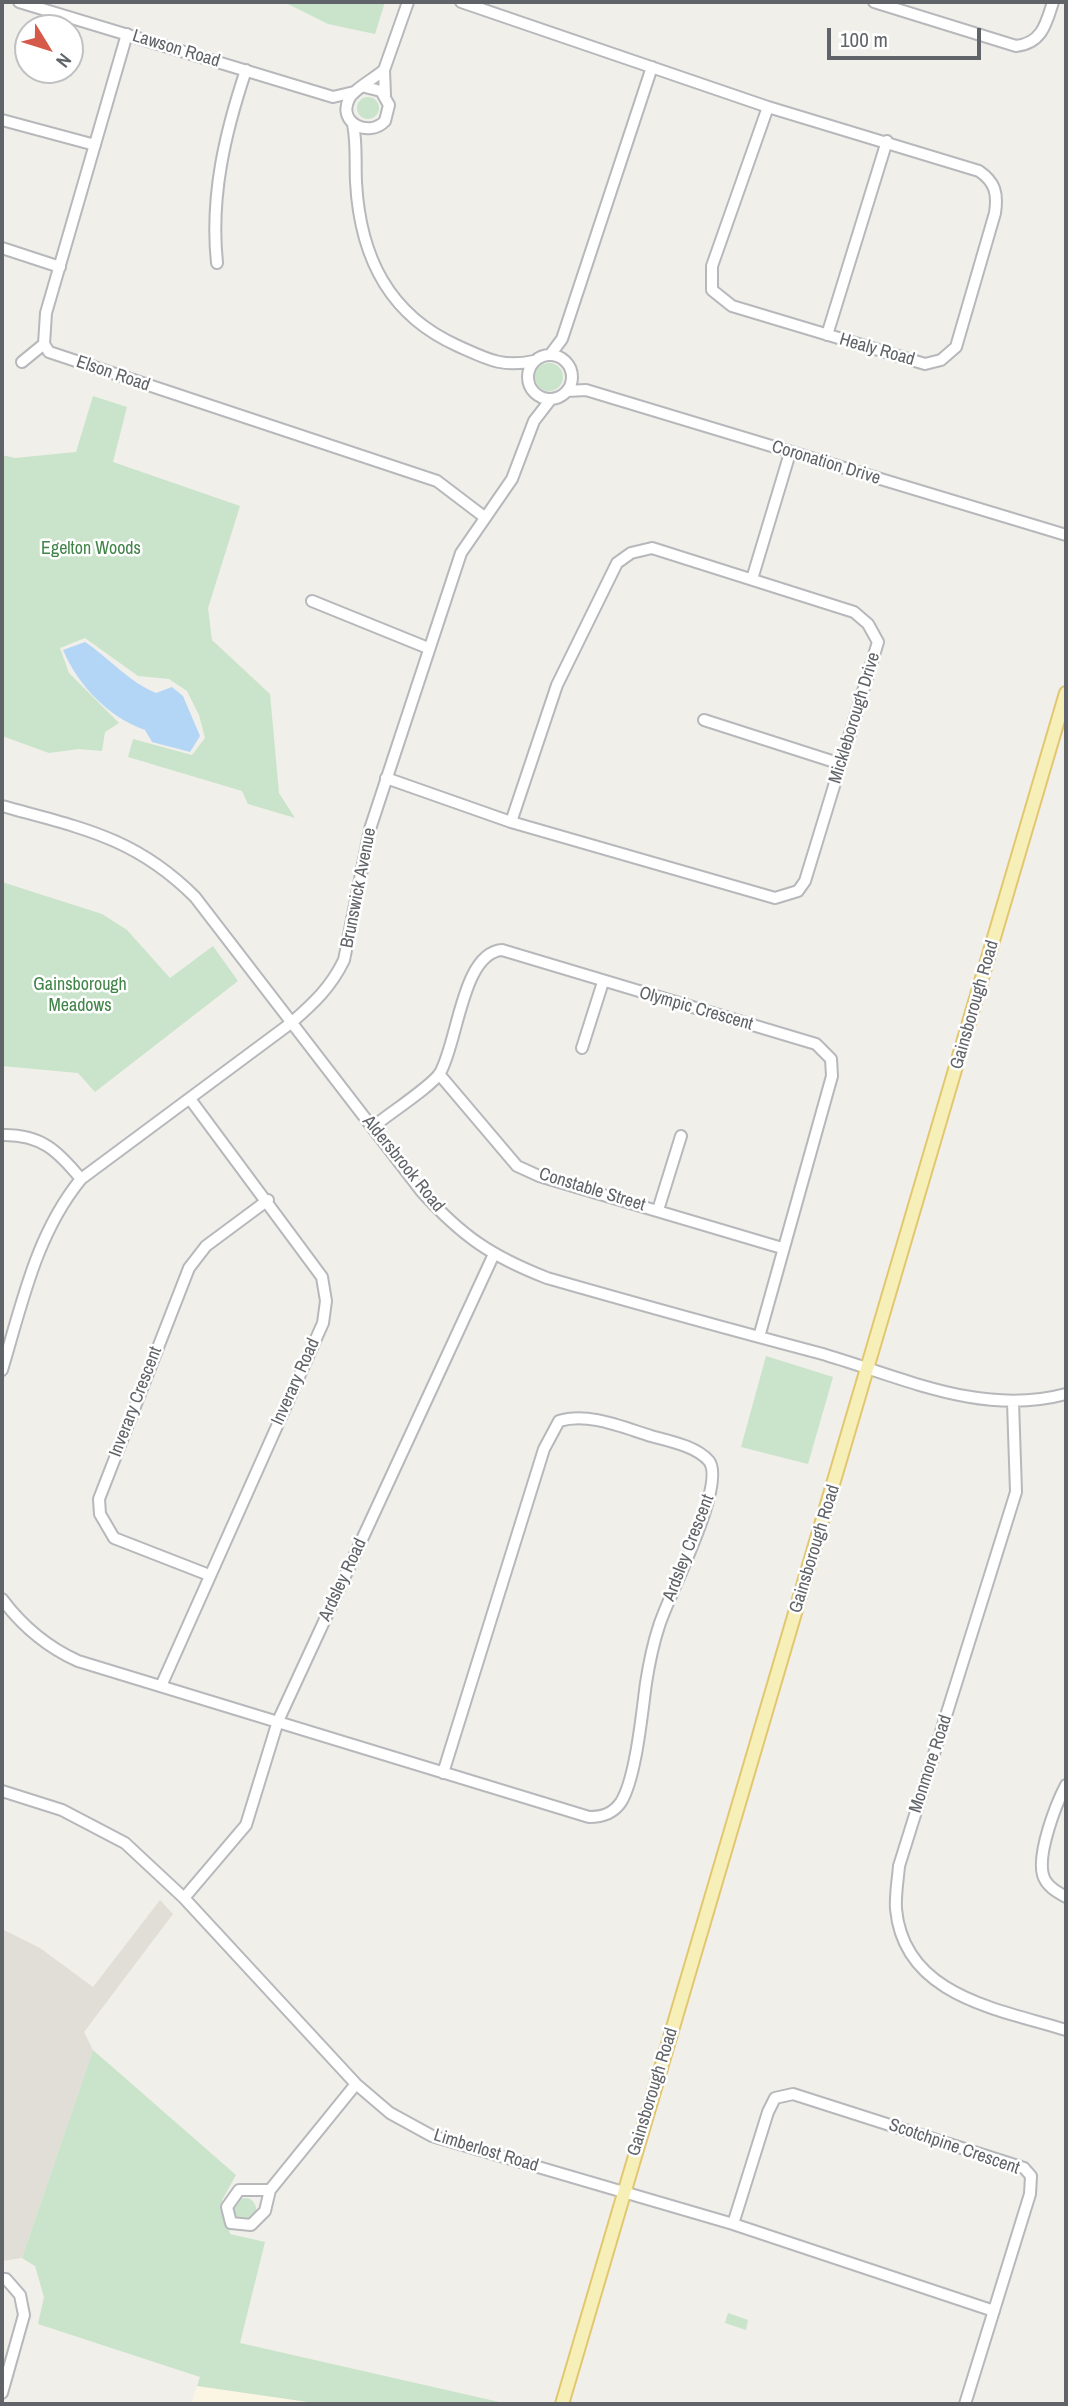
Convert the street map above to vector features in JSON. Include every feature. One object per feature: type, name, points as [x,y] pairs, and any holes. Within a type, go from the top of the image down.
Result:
[{"type":"main road","name":"Gainsborough Road","points":[[562,2404],[1066,693]]},
{"type":"street","name":"Lawson Road","points":[[19,2],[333,97]]},
{"type":"street","points":[[385,95],[376,89],[333,97],[350,119],[362,129],[382,125],[388,116],[389,105],[385,95],[384,70],[408,2]]},
{"type":"street","name":"Healy Road","points":[[461,2],[768,107],[979,171],[992,180],[997,198],[995,213],[956,347],[941,360],[925,364],[732,306],[712,290],[712,266],[768,107]]},
{"type":"street","points":[[874,2],[1016,46],[1028,44],[1040,37],[1053,2]]},
{"type":"street","points":[[22,362],[44,344],[46,313],[127,34]]},
{"type":"street","points":[[384,70],[348,102],[358,148],[356,180],[359,215],[371,260],[381,281],[399,305],[430,333],[492,361],[512,366],[550,355],[562,339],[652,67]]},
{"type":"street","points":[[217,263],[215,204],[222,153],[246,70]]},
{"type":"street","points":[[2,120],[95,145]]},
{"type":"street","points":[[358,148],[372,129]]},
{"type":"street","points":[[827,335],[887,141]]},
{"type":"street","points":[[2,248],[60,267]]},
{"type":"street","points":[[512,366],[531,387],[551,399],[567,391],[572,375],[565,360],[562,339]]},
{"type":"street","name":"Elson Road","points":[[44,344],[49,352],[119,377],[437,481],[484,516]]},
{"type":"street","points":[[550,355],[565,360]]},
{"type":"street","points":[[531,387],[529,371],[534,361]]},
{"type":"street","name":"Coronation Drive","points":[[572,375],[586,390]]},
{"type":"street","name":"Brunswick Avenue","points":[[531,387],[534,421]]},
{"type":"street","name":"Coronation Drive","points":[[567,391],[586,390],[1066,535]]},
{"type":"street","name":"Brunswick Avenue","points":[[2,1370],[41,1242],[59,1206],[81,1179],[291,1023],[324,995],[344,960],[370,829],[461,553],[512,479],[534,421],[551,399]]},
{"type":"street","points":[[752,579],[790,453]]},
{"type":"street","name":"Mickleborough Drive","points":[[386,778],[511,822],[775,898],[799,891],[805,881],[878,642],[869,624],[854,612],[652,548],[631,553],[617,563],[557,685],[511,822]]},
{"type":"street","points":[[312,601],[337,614],[428,648]]},
{"type":"street","points":[[704,720],[841,764]]},
{"type":"street","name":"Aldersbrook Road","points":[[2,806],[95,832],[167,869],[195,897],[422,1192],[450,1223],[494,1254],[547,1278],[869,1367],[951,1396],[1013,1402],[1066,1394]]},
{"type":"street","name":"Olympic Crescent","points":[[439,1074],[475,966],[492,950],[502,950],[816,1044],[831,1059],[832,1076],[759,1337]]},
{"type":"street","points":[[582,1048],[603,982]]},
{"type":"street","points":[[373,1127],[439,1074]]},
{"type":"street","name":"Constable Street","points":[[439,1074],[517,1166],[539,1176],[782,1248]]},
{"type":"street","name":"Inverary Road","points":[[160,1686],[323,1323],[324,1312],[322,1277],[268,1200],[190,1099]]},
{"type":"street","points":[[2,1135],[44,1142],[58,1151],[81,1179]]},
{"type":"street","points":[[658,1210],[681,1136]]},
{"type":"street","name":"Inverary Crescent","points":[[209,1575],[114,1538],[100,1514],[99,1499],[189,1268],[206,1246],[268,1200]]},
{"type":"street","name":"Ardsley Road","points":[[184,1898],[246,1825],[278,1721],[494,1254]]},
{"type":"street","name":"Monmore Road","points":[[1013,1402],[1016,1492],[899,1866],[896,1908],[903,1940],[914,1961],[952,1993],[1066,2030]]},
{"type":"street","name":"Ardsley Crescent","points":[[278,1721],[443,1773],[589,1817],[604,1817],[621,1802],[643,1716],[646,1684],[659,1625],[692,1547],[714,1481],[710,1462],[694,1450],[595,1420],[575,1416],[559,1421],[544,1450],[443,1773]]},
{"type":"street","points":[[2,1599],[33,1634],[54,1650],[160,1686],[278,1721]]},
{"type":"street","points":[[1066,1785],[1055,1808],[1042,1858],[1043,1876],[1054,1891],[1066,1897]]},
{"type":"street","name":"Limberlost Road","points":[[2,1791],[62,1810],[125,1843],[184,1898],[356,2084],[390,2113],[432,2136],[733,2224],[994,2311]]},
{"type":"street","points":[[270,2190],[356,2084]]},
{"type":"street","name":"Scotchpine Crescent","points":[[733,2224],[768,2112],[775,2098],[793,2094],[1024,2168],[1031,2176],[1030,2194],[965,2404]]},
{"type":"street","points":[[2,2279],[6,2279],[20,2295],[24,2315],[2,2392]]},
{"type":"shaded area","points":[[160,1900],[173,1914],[84,2032],[93,2050],[22,2258],[2,2261],[2,1929],[40,1948],[93,1987]]},
{"type":"shaded area","points":[[197,2386],[322,2404],[191,2404]]},
{"type":"green space","points":[[284,2],[385,2],[375,34],[328,24]]},
{"type":"green space","points":[[368,97],[376,100],[379,108],[376,116],[368,119],[360,116],[357,108],[360,100]]},
{"type":"green space","points":[[549,363],[559,367],[563,377],[559,387],[549,391],[539,387],[535,377],[539,367]]},
{"type":"green space","name":"Egelton Woods","points":[[93,396],[127,407],[113,462],[240,506],[208,608],[212,640],[270,694],[279,793],[295,818],[248,804],[242,791],[128,757],[133,739],[192,755],[205,738],[199,715],[187,691],[169,679],[138,676],[85,638],[60,648],[69,673],[119,723],[105,732],[102,751],[79,749],[49,753],[2,736],[2,455],[15,458],[76,452]]},
{"type":"green space","name":"Gainsborough Meadows","points":[[2,882],[102,914],[127,930],[170,978],[213,946],[238,981],[95,1092],[78,1073],[2,1066]]},
{"type":"green space","points":[[766,1356],[833,1377],[808,1464],[741,1447]]},
{"type":"green space","points":[[93,2050],[236,2175],[222,2200],[230,2234],[265,2242],[240,2343],[508,2404],[322,2404],[197,2386],[200,2377],[38,2324],[44,2297],[35,2266],[22,2258]]},
{"type":"green space","points":[[245,2198],[253,2201],[256,2209],[253,2217],[245,2220],[237,2217],[234,2209],[237,2201]]},
{"type":"green space","points":[[728,2313],[748,2320],[746,2330],[725,2323]]},
{"type":"water","points":[[85,642],[146,688],[156,693],[172,687],[183,696],[200,736],[190,752],[152,742],[145,730],[119,717],[96,698],[77,675],[63,650]]}]
